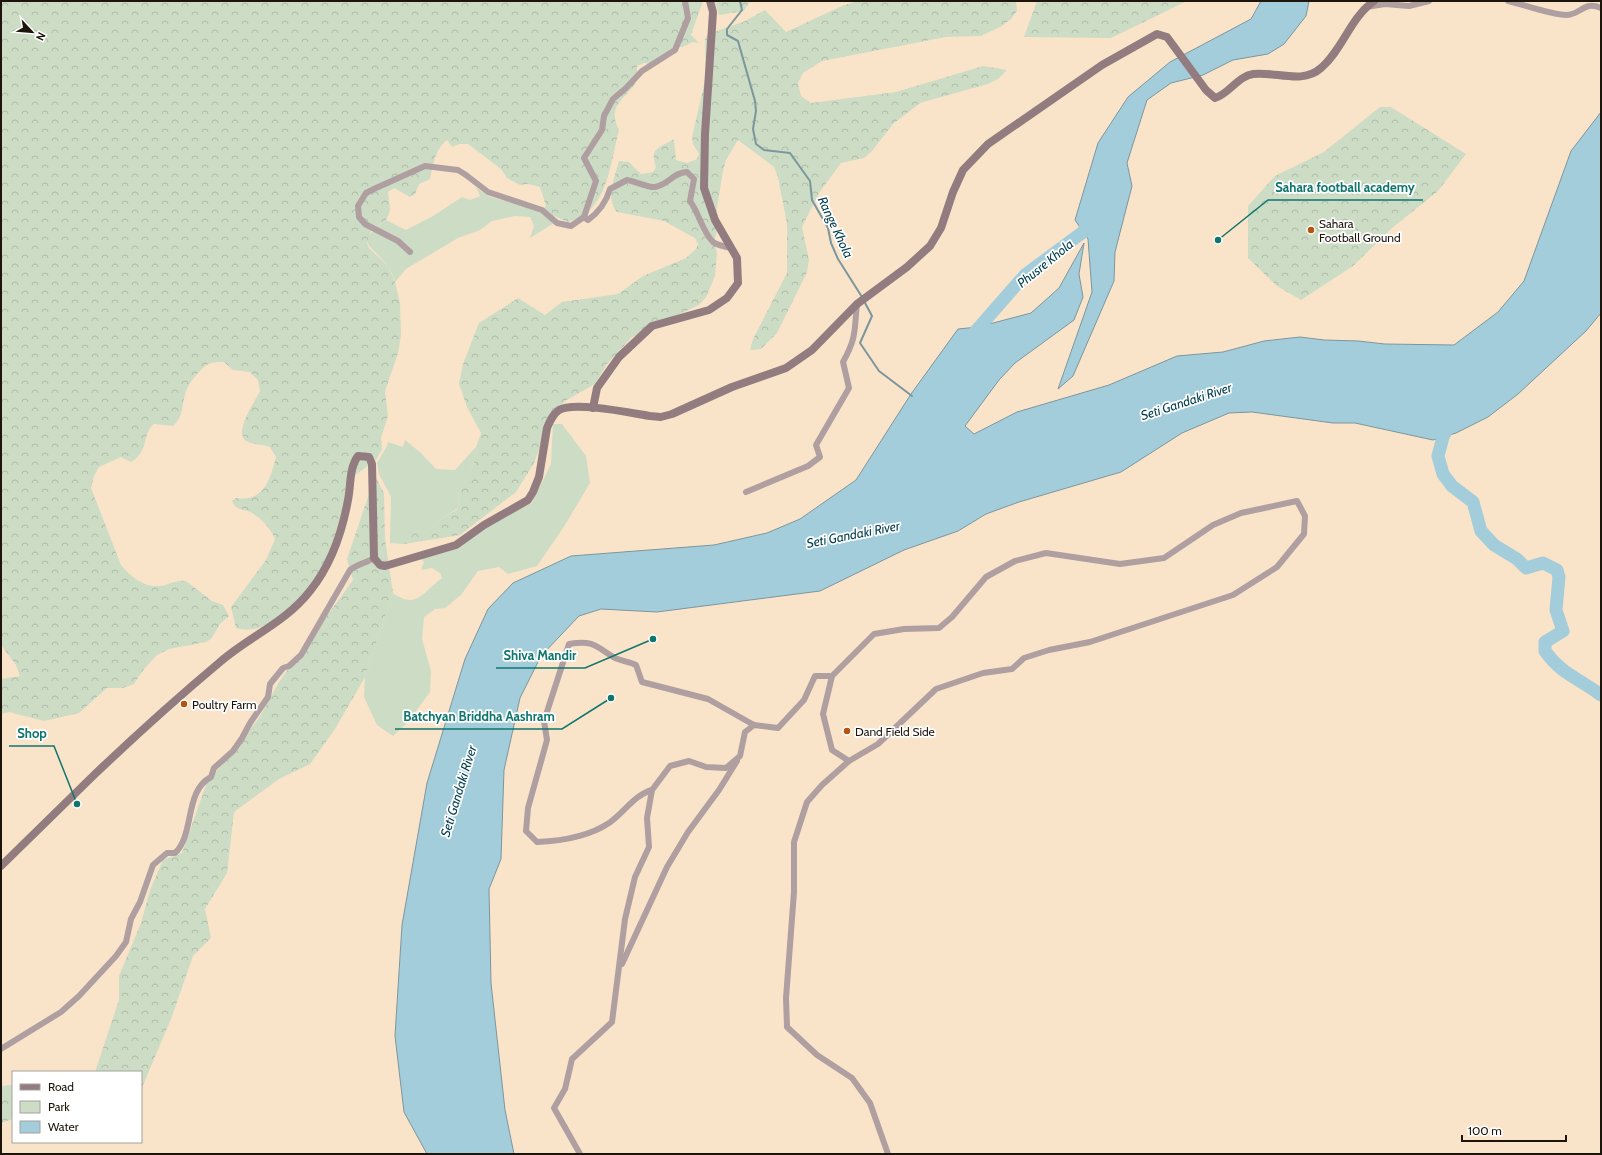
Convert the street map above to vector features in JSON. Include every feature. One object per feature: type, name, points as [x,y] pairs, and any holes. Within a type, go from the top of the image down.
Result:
[{"type":"main road","points":[[593,408],[597,388],[619,357],[652,326],[709,310],[727,298],[738,283],[739,270],[737,258],[715,220],[704,188],[704,142],[713,12],[710,1]]},
{"type":"main road","points":[[1,866],[94,774],[234,650],[286,617],[300,604],[322,576],[332,556],[345,514],[353,466],[355,460],[361,455],[369,457],[372,464],[374,558],[380,565],[385,566],[406,558],[443,550],[464,540],[484,525],[528,500],[537,485],[547,428],[554,415],[564,408],[578,406],[650,416],[672,414],[732,387],[796,363],[826,338],[857,304],[895,276],[930,246],[941,228],[953,192],[963,170],[988,144],[1102,65],[1151,36],[1162,34],[1167,37],[1206,90],[1215,98],[1246,76],[1252,74],[1268,73],[1300,77],[1314,74],[1334,56],[1366,7],[1374,1]]},
{"type":"street","points":[[410,252],[398,240],[365,224],[359,217],[358,206],[366,193],[425,166],[458,170],[466,174],[488,192],[542,210],[557,223],[571,226],[584,217],[596,181],[584,158],[602,130],[604,116],[613,99],[642,71],[675,50],[688,18],[685,1]]},
{"type":"street","points":[[1366,7],[1385,4],[1409,6],[1429,1]]},
{"type":"street","points":[[1508,1],[1567,15],[1587,6],[1595,5],[1601,8]]},
{"type":"street","points":[[584,217],[588,220],[597,213],[607,200],[610,189],[627,180],[653,188],[659,186],[680,172],[687,172],[694,179],[690,201],[695,208],[697,216],[714,242],[731,248]]},
{"type":"street","points":[[746,492],[808,466],[820,457],[816,445],[849,388],[843,362],[852,346],[857,327],[857,304]]},
{"type":"street","points":[[849,761],[832,750],[823,714],[832,676],[874,634],[904,629],[939,628],[952,616],[986,577],[1015,561],[1046,553],[1120,564],[1164,558],[1213,525],[1241,513],[1297,501],[1305,516],[1304,534],[1277,567],[1233,595],[1090,642],[1049,650],[1024,658],[1012,669],[983,673],[936,689],[878,744],[849,761],[822,785],[807,802],[794,842],[794,892],[786,998],[787,1027],[817,1055],[852,1078],[870,1103],[888,1154]]},
{"type":"street","points":[[1,1049],[61,1012],[79,996],[116,956],[126,942],[131,919],[140,902],[153,865],[167,853],[175,852],[185,837],[190,810],[204,781],[212,777],[214,768],[233,751],[242,738],[250,723],[268,697],[270,684],[283,668],[289,666],[301,655],[346,574],[358,564],[366,563],[374,558]]},
{"type":"street","points":[[652,790],[643,792],[609,823],[596,831],[559,841],[537,842],[526,831],[528,808],[547,740],[544,721],[569,644],[586,642],[592,644],[604,649],[616,658],[636,665],[642,682],[708,699],[754,725],[778,728],[804,700],[815,676],[832,676]]},
{"type":"street","points":[[620,970],[667,867],[688,832],[719,790],[740,756],[745,732],[754,725]]},
{"type":"street","points":[[580,1154],[554,1108],[565,1090],[572,1059],[612,1022],[620,970],[625,919],[635,877],[649,847],[647,818],[652,790],[670,766],[689,761],[706,767],[726,768],[740,756]]},
{"type":"green space","points":[[1,1],[703,1],[691,35],[699,43],[693,42],[682,47],[673,47],[655,65],[644,63],[637,66],[636,82],[618,104],[616,109],[616,122],[619,130],[605,185],[592,208],[581,217],[568,222],[552,215],[543,209],[546,206],[540,187],[528,184],[520,185],[507,178],[501,169],[468,144],[459,144],[452,147],[447,140],[437,153],[430,179],[419,184],[415,194],[410,197],[394,188],[388,192],[390,209],[389,214],[386,220],[371,231],[367,243],[369,248],[388,266],[395,282],[400,303],[401,335],[398,353],[385,391],[388,416],[381,438],[382,449],[376,460],[350,479],[341,519],[327,557],[318,575],[306,592],[293,606],[266,625],[247,630],[236,628],[231,607],[266,560],[275,539],[271,531],[260,518],[252,513],[236,507],[232,501],[236,498],[253,497],[264,488],[271,474],[276,457],[270,447],[248,442],[243,438],[243,425],[260,391],[258,380],[250,372],[233,370],[224,362],[214,362],[208,364],[194,377],[188,386],[181,413],[177,422],[173,426],[154,424],[150,428],[141,453],[131,462],[121,457],[99,467],[94,476],[91,488],[121,565],[140,582],[152,586],[186,581],[212,601],[223,605],[229,616],[220,624],[211,639],[206,642],[169,649],[157,655],[144,669],[134,684],[123,688],[107,688],[79,713],[44,721],[9,712],[1,714],[1,679],[20,676],[16,665],[1,645]]},
{"type":"green space","points":[[715,1],[750,1],[744,11],[719,15]]},
{"type":"green space","points":[[857,1],[1016,1],[1017,11],[1011,19],[1002,26],[981,36],[946,37],[822,61],[803,73],[798,83],[801,96],[811,103],[896,92],[983,66],[1007,70],[998,79],[988,84],[920,103],[893,124],[872,151],[864,158],[841,163],[819,193],[802,227],[809,260],[807,272],[777,333],[761,349],[750,350],[753,339],[787,273],[787,224],[778,177],[774,167],[738,140],[726,160],[723,171],[715,220],[717,231],[714,242],[717,253],[715,276],[706,297],[699,305],[632,337],[607,364],[595,384],[565,401],[551,419],[534,463],[516,492],[460,535],[404,544],[417,530],[425,533],[441,519],[458,509],[459,490],[468,477],[474,463],[481,433],[467,407],[459,384],[463,364],[479,323],[518,298],[545,315],[562,302],[618,294],[643,276],[686,258],[696,249],[698,244],[695,238],[664,221],[617,212],[613,207],[611,194],[613,180],[619,161],[629,162],[641,174],[653,172],[656,167],[654,161],[655,152],[657,149],[674,139],[676,160],[687,163],[697,159],[699,154],[693,144],[692,137],[706,76],[705,39],[708,34],[743,22],[765,10],[786,32],[842,6]]},
{"type":"green space","points":[[1037,1],[1187,1],[1111,38],[1024,37]]},
{"type":"green space","points":[[1380,107],[1391,107],[1466,154],[1438,191],[1392,228],[1353,266],[1301,300],[1277,286],[1248,258],[1248,206],[1275,176],[1324,152]]},
{"type":"green space","points":[[476,187],[491,197],[534,209],[545,215],[554,223],[530,238],[534,226],[530,217],[515,216],[492,221],[480,230],[458,238],[406,269],[395,282],[388,267],[370,247],[368,239],[370,234],[386,220],[406,230],[433,216],[462,197],[470,200],[480,196]]},
{"type":"green space","points":[[553,424],[562,424],[586,456],[590,483],[565,525],[537,566],[508,574],[499,567],[478,571],[461,595],[445,608],[435,609],[424,617],[422,639],[431,671],[430,692],[408,722],[393,736],[377,725],[364,697],[365,677],[393,593],[408,600],[419,597],[442,578],[440,573],[432,568],[421,570],[424,562],[419,556],[458,548],[479,529],[532,503],[551,464]]},
{"type":"green space","points":[[481,433],[471,470],[464,484],[459,490],[458,508],[441,519],[425,533],[417,530],[404,544],[390,543],[391,497],[379,474],[377,463],[388,442],[403,447],[405,440],[421,453],[436,469],[455,470],[476,447]]},
{"type":"green space","points":[[375,476],[384,493],[385,539],[393,593],[365,677],[335,729],[310,764],[279,779],[234,812],[227,873],[205,909],[211,938],[193,956],[171,1019],[142,1088],[142,1071],[95,1071],[119,1000],[119,976],[141,923],[150,890],[163,860],[182,853],[206,785],[259,718],[279,682],[353,580],[347,559]]},
{"type":"green space","points":[[12,1085],[12,1119],[1,1123],[1,1086]]},
{"type":"water","points":[[1261,1],[1309,1],[1306,16],[1284,44],[1268,54],[1233,60],[1203,75],[1171,83],[1147,100],[1127,163],[1132,186],[1115,252],[1114,281],[1073,376],[1058,389],[1092,292],[1088,239],[1075,220],[1098,143],[1128,97],[1170,62],[1251,19]]},
{"type":"water","name":"Seti Gandaki River","points":[[1601,112],[1601,313],[1586,331],[1518,394],[1488,417],[1456,433],[1433,440],[1355,423],[1333,423],[1252,412],[1229,413],[1182,433],[1121,472],[1019,502],[986,514],[958,531],[904,550],[820,591],[657,612],[601,609],[579,616],[541,656],[520,698],[504,770],[501,859],[489,889],[491,983],[505,1110],[514,1154],[427,1154],[404,1112],[395,1036],[402,925],[427,783],[465,659],[488,609],[513,583],[571,556],[714,545],[767,533],[800,519],[856,480],[911,394],[958,329],[978,327],[1031,313],[1059,288],[1084,243],[1079,274],[1083,297],[1074,320],[1015,363],[999,380],[965,426],[974,434],[1017,412],[1109,385],[1177,356],[1223,352],[1264,341],[1300,337],[1385,344],[1454,345],[1498,312],[1524,281],[1571,151]]},
{"type":"waterway","name":"Range Khola","points":[[740,1],[742,10],[727,29],[727,35],[738,41],[755,101],[756,111],[753,129],[756,144],[764,150],[790,153],[810,181],[812,200],[828,228],[831,243],[838,259],[862,297]]},
{"type":"waterway","name":"Phusre Khola","points":[[968,340],[1025,275],[1083,232],[1091,217]]},
{"type":"waterway","name":"Range Khola","points":[[864,301],[872,316],[860,343],[879,371],[912,396]]},
{"type":"waterway","points":[[1451,421],[1443,437],[1438,456],[1443,474],[1452,486],[1473,502],[1481,531],[1494,545],[1517,559],[1526,568],[1543,563],[1557,570],[1559,577],[1556,610],[1563,631],[1545,642],[1545,651],[1564,671],[1601,695]]},
{"type":"place","name":"Sahara Football Ground","points":[[1311,230]]},
{"type":"place","name":"Sahara football academy","points":[[1218,240]]},
{"type":"place","name":"Shiva Mandir","points":[[653,639]]},
{"type":"place","name":"Batchyan Briddha Aashram","points":[[611,698]]},
{"type":"place","name":"Poultry Farm","points":[[184,704]]},
{"type":"place","name":"Dand Field Side","points":[[847,731]]},
{"type":"place","name":"Shop","points":[[77,804]]}]
